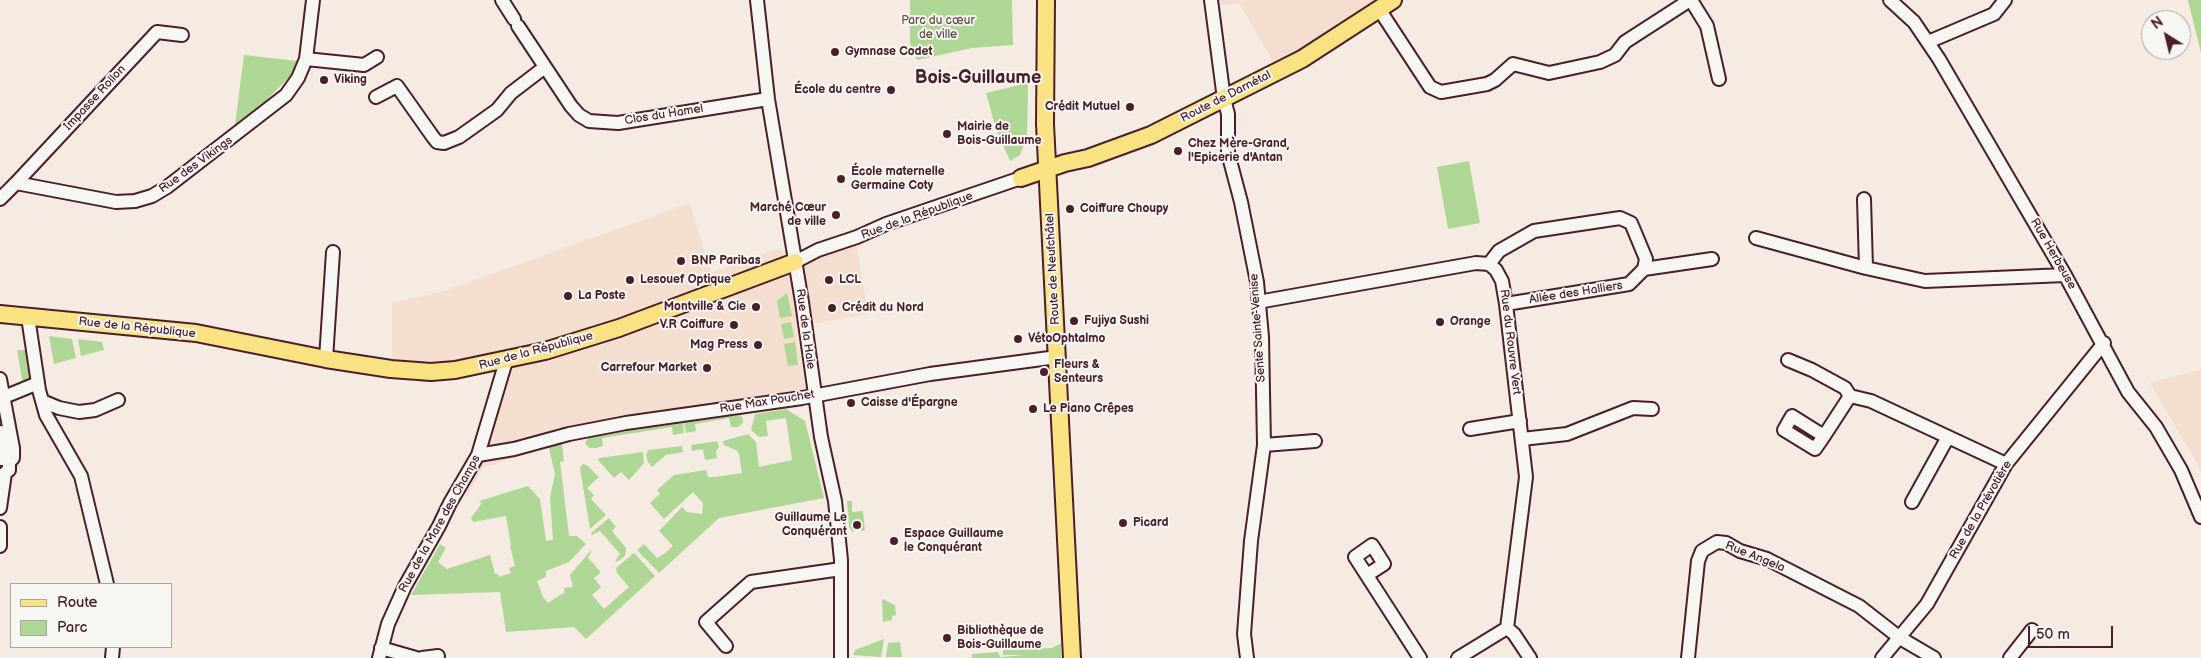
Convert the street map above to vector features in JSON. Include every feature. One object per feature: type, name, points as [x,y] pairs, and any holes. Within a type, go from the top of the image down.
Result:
[{"type":"main road","name":"Route de Neufchâtel","points":[[1046,0],[1045,124],[1072,658]]},
{"type":"main road","name":"Route de Darnétal","points":[[1048,170],[1088,158],[1151,135],[1302,59],[1386,4]]},
{"type":"main road","name":"Rue de la République","points":[[1022,178],[1048,170]]},
{"type":"main road","name":"Rue de la République","points":[[0,314],[196,333],[326,359],[391,369],[432,372],[463,370],[545,351],[623,327],[795,262]]},
{"type":"street","name":"Rue des Vikings","points":[[16,183],[116,202],[135,201],[152,196],[205,159],[286,95],[298,78],[306,59],[313,0]]},
{"type":"street","name":"Clos du Hamel","points":[[502,0],[571,106],[579,115],[589,121],[618,123],[768,99]]},
{"type":"street","name":"Rue de la Haie","points":[[757,0],[768,99],[815,395],[835,500],[841,569],[841,658]]},
{"type":"street","name":"Sente Sainte-Venise","points":[[1211,0],[1224,99],[1229,120],[1228,153],[1241,202],[1257,282],[1260,321],[1264,445],[1250,550],[1244,634],[1247,658]]},
{"type":"street","points":[[1386,4],[1430,87],[1440,92],[1487,84],[1495,80],[1513,64],[1549,73],[1600,62],[1615,55],[1625,42],[1691,0],[1707,26],[1719,79]]},
{"type":"street","name":"Rue Herbeuse","points":[[1890,0],[1914,22],[1928,42],[2066,275],[2104,343],[2113,366],[2128,392],[2156,426],[2180,470],[2201,518]]},
{"type":"street","points":[[1928,42],[1994,14],[2005,0]]},
{"type":"street","name":"Impasse Rollon","points":[[16,183],[157,32],[182,35]]},
{"type":"street","points":[[306,59],[364,65],[377,58]]},
{"type":"street","points":[[376,97],[397,86],[437,142],[444,143],[460,137],[496,110],[512,92],[545,67]]},
{"type":"street","name":"Rue de la République","points":[[795,262],[886,224],[1022,178]]},
{"type":"street","points":[[0,199],[16,183]]},
{"type":"street","points":[[1864,199],[1866,268]]},
{"type":"street","points":[[1258,302],[1476,263],[1489,264],[1499,252],[1534,231],[1620,218],[1631,223],[1646,259],[1644,268],[1712,259]]},
{"type":"street","points":[[1756,238],[1866,268],[1925,281],[2066,275]]},
{"type":"street","points":[[326,359],[334,252]]},
{"type":"street","name":"Rue du Rouvre Vert","points":[[1489,264],[1496,270],[1502,281],[1506,304],[1526,477],[1507,628]]},
{"type":"street","name":"Allée des Halliers","points":[[1506,304],[1629,284],[1644,268]]},
{"type":"street","points":[[28,317],[42,401],[46,414],[81,476],[107,583]]},
{"type":"street","name":"Rue de la Prévotière","points":[[1882,658],[1927,604],[2006,464],[2104,343]]},
{"type":"street","name":"Rue Max Pouchet","points":[[478,455],[514,449],[568,434],[626,423],[815,395],[930,374],[1057,356]]},
{"type":"street","points":[[1788,360],[1812,370],[1845,388],[1850,396],[1871,401],[2006,464]]},
{"type":"street","name":"Rue de la Mare des Champs","points":[[380,653],[388,624],[405,586],[478,455],[506,361]]},
{"type":"street","points":[[0,379],[13,448],[13,458],[5,463]]},
{"type":"street","points":[[4,397],[38,383]]},
{"type":"street","points":[[1824,436],[1850,396]]},
{"type":"street","points":[[42,401],[59,408],[79,412],[95,410],[118,400]]},
{"type":"street","points":[[1522,440],[1567,434],[1632,408],[1652,409]]},
{"type":"street","points":[[1470,429],[1520,421]]},
{"type":"street","points":[[0,432],[5,463],[12,472],[11,481],[1,485],[0,508]]},
{"type":"street","points":[[1912,502],[1948,437]]},
{"type":"street","points":[[1264,445],[1315,441]]},
{"type":"street","points":[[0,528],[0,546]]},
{"type":"street","name":"Rue Angela","points":[[1688,658],[1698,560],[1702,550],[1717,542],[1726,543],[1740,551],[1767,559],[1851,602],[1900,638],[1934,658]]},
{"type":"street","points":[[726,646],[706,622],[751,582],[841,569]]},
{"type":"street","points":[[1367,575],[1420,658]]},
{"type":"street","points":[[1458,658],[1507,628],[1514,634],[1530,658]]},
{"type":"street","points":[[2010,658],[2032,630]]},
{"type":"street","points":[[380,653],[416,658]]},
{"type":"street","points":[[422,658],[438,656]]},
{"type":"shaded area","points":[[1213,0],[1390,0],[1279,72],[1240,4],[1215,5]]},
{"type":"shaded area","points":[[690,203],[711,273],[777,249],[794,254],[855,235],[868,314],[795,327],[806,393],[641,419],[484,467],[467,496],[456,490],[476,455],[507,361],[392,369],[392,303],[444,291]]},
{"type":"shaded area","points":[[2201,370],[2201,469],[2200,469],[2150,383]]},
{"type":"green space","name":"Parc du cœur de ville","points":[[910,0],[1012,0],[1013,45],[972,48],[917,60],[910,43]]},
{"type":"green space","points":[[2188,0],[2201,0],[2201,53],[2191,10]]},
{"type":"green space","points":[[244,55],[297,61],[292,74],[261,106],[235,125]]},
{"type":"green space","points":[[1028,83],[1027,138],[1020,155],[1010,161],[996,129],[986,93]]},
{"type":"green space","points":[[1469,161],[1480,223],[1448,229],[1437,167]]},
{"type":"green space","points":[[787,293],[792,316],[780,318],[777,301]]},
{"type":"green space","points":[[791,322],[794,337],[784,339],[781,324]]},
{"type":"green space","points":[[49,336],[72,339],[76,358],[54,364]]},
{"type":"green space","points":[[78,339],[102,342],[104,350],[81,356]]},
{"type":"green space","points":[[795,342],[798,365],[788,366],[784,344]]},
{"type":"green space","points":[[17,350],[29,350],[32,380],[23,385]]},
{"type":"green space","points":[[786,409],[805,421],[824,498],[719,518],[659,573],[637,550],[644,544],[657,558],[664,554],[673,546],[659,531],[682,507],[687,512],[702,514],[703,503],[693,492],[664,519],[650,503],[660,494],[657,490],[674,475],[706,470],[708,477],[742,473],[739,454],[736,450],[724,445],[723,441],[748,434],[756,442],[759,467],[792,460],[786,418],[766,421],[768,436],[759,437],[751,430],[755,414]]},
{"type":"green space","points":[[740,415],[743,423],[738,427],[731,427],[729,418],[695,424],[696,431],[686,433],[684,423]]},
{"type":"green space","points":[[683,423],[684,433],[673,435],[672,427],[602,438],[603,446],[596,448],[589,448],[585,443],[588,438],[599,435]]},
{"type":"green space","points":[[717,441],[719,447],[716,451],[717,458],[705,460],[703,449],[692,451],[691,445]]},
{"type":"green space","points":[[559,442],[562,444],[564,461],[560,462],[569,536],[577,536],[586,544],[569,562],[546,571],[546,577],[537,581],[543,597],[548,603],[565,592],[564,588],[573,587],[570,575],[592,549],[588,558],[600,571],[594,578],[601,587],[592,595],[604,609],[629,587],[617,573],[616,568],[634,553],[655,576],[586,639],[574,627],[506,632],[500,592],[411,595],[440,544],[446,548],[438,562],[447,569],[490,555],[495,574],[498,574],[499,577],[511,573],[509,568],[515,566],[506,516],[473,522],[471,518],[482,503],[479,501],[528,486],[540,499],[546,541],[553,540],[550,497],[555,474],[549,448],[550,445]]},
{"type":"green space","points":[[682,446],[683,452],[666,455],[652,467],[648,462],[646,455],[648,450]]},
{"type":"green space","points":[[643,452],[644,463],[629,480],[621,472],[614,478],[598,460],[599,458]]},
{"type":"green space","points":[[583,464],[588,466],[599,477],[587,488],[594,495],[591,499],[606,515],[590,529],[580,468]]},
{"type":"green space","points":[[847,501],[852,501],[852,512],[863,511],[865,531],[855,529],[853,532],[849,527]]},
{"type":"green space","points":[[609,518],[616,527],[612,531],[626,548],[625,556],[617,562],[615,561],[620,554],[600,531],[592,535],[591,533]]},
{"type":"green space","points":[[882,599],[895,605],[896,615],[892,616],[892,620],[883,622]]},
{"type":"green space","points":[[884,639],[881,657],[853,655],[855,650]]},
{"type":"green space","points":[[900,642],[902,657],[886,657],[888,643]]},
{"type":"green space","points":[[1061,643],[1061,658],[972,658],[972,654],[998,652],[1000,657],[1026,655],[1003,655],[1003,650],[1052,648]]},
{"type":"place","name":"Gymnase Codet","points":[[835,52]]},
{"type":"place","name":"Viking","points":[[324,80]]},
{"type":"place","name":"École du centre","points":[[891,90]]},
{"type":"place","name":"Crédit Mutuel","points":[[1130,107]]},
{"type":"place","name":"Mairie de Bois-Guillaume","points":[[947,134]]},
{"type":"place","name":"Chez Mère-Grand, l'Epicerie d'Antan","points":[[1178,151]]},
{"type":"place","name":"École maternelle Germaine Coty","points":[[841,179]]},
{"type":"place","name":"Coiffure Choupy","points":[[1070,209]]},
{"type":"place","name":"Marché Cœur de ville","points":[[836,215]]},
{"type":"place","name":"BNP Paribas","points":[[681,261]]},
{"type":"place","name":"Lesouef Optique","points":[[630,280]]},
{"type":"place","name":"LCL","points":[[829,280]]},
{"type":"place","name":"La Poste","points":[[568,296]]},
{"type":"place","name":"Montville & Cie","points":[[756,307]]},
{"type":"place","name":"Crédit du Nord","points":[[832,308]]},
{"type":"place","name":"Fujiya Sushi","points":[[1074,321]]},
{"type":"place","name":"Orange","points":[[1440,322]]},
{"type":"place","name":"V.R Coiffure","points":[[734,325]]},
{"type":"place","name":"VétoOphtalmo","points":[[1018,339]]},
{"type":"place","name":"Mag Press","points":[[758,345]]},
{"type":"place","name":"Carrefour Market","points":[[707,368]]},
{"type":"place","name":"Fleurs & Senteurs","points":[[1044,372]]},
{"type":"place","name":"Caisse d'Épargne","points":[[851,403]]},
{"type":"place","name":"Le Piano Crêpes","points":[[1033,409]]},
{"type":"place","name":"Picard","points":[[1123,523]]},
{"type":"place","name":"Guillaume Le Conquérant","points":[[857,525]]},
{"type":"place","name":"Espace Guillaume le Conquérant","points":[[894,541]]},
{"type":"place","name":"Bibliothèque de Bois-Guillaume","points":[[947,638]]},
{"type":"district","name":"Bois-Guillaume","points":[[978,78]]}]
